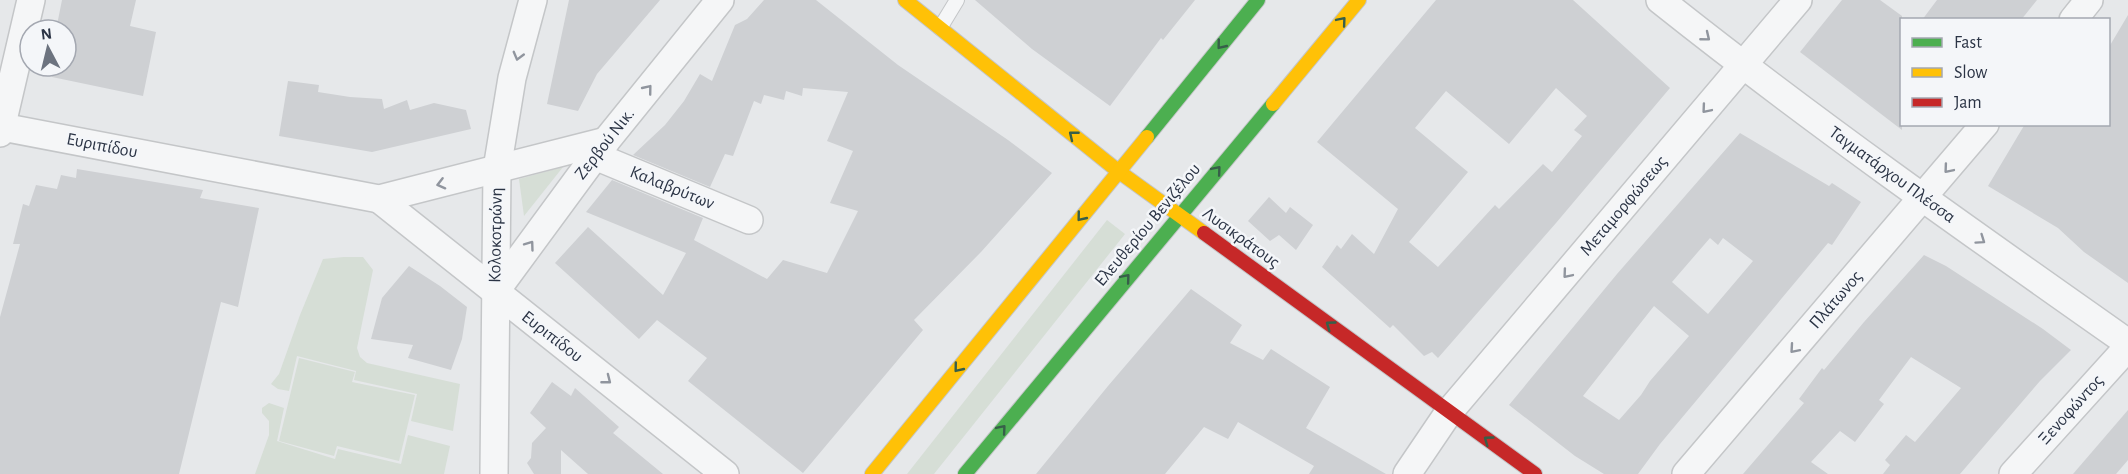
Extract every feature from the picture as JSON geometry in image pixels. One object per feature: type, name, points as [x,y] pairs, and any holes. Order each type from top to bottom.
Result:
[{"type":"main road","name":"Λυσικράτους","points":[[905,0],[1118,171],[1535,474]]},
{"type":"main road","points":[[872,474],[1258,0]]},
{"type":"main road","name":"Ελευθερίου Βενιζέλου","points":[[965,474],[1359,0]]},
{"type":"street","points":[[1,130],[31,0]]},
{"type":"street","name":"Κολοκοτρώνη","points":[[495,474],[498,169],[512,78],[533,0]]},
{"type":"street","name":"Ζερβού Νικ.","points":[[495,292],[601,149],[720,0]]},
{"type":"street","name":"Ταγματάρχου Πλέσσα","points":[[1660,0],[1743,66],[1923,199],[2128,345]]},
{"type":"street","name":"Μεταμορφώσεως","points":[[1407,474],[1449,412],[1798,0]]},
{"type":"street","points":[[2075,18],[2089,0]]},
{"type":"street","name":"Πλάτωνος","points":[[1686,474],[1983,126]]},
{"type":"street","name":"Ευριπίδου","points":[[1,130],[379,199],[498,169],[601,149]]},
{"type":"street","name":"Καλαβρύτων","points":[[601,149],[749,220]]},
{"type":"street","name":"Ευριπίδου","points":[[379,199],[725,474]]},
{"type":"street","name":"Ξενοφώντος","points":[[2013,474],[2128,345]]},
{"type":"lane","points":[[940,28],[957,0]]},
{"type":"shaded area","points":[[563,167],[524,216],[519,179]]},
{"type":"shaded area","points":[[1107,220],[1125,234],[934,474],[907,474]]},
{"type":"shaded area","points":[[363,257],[373,270],[357,348],[360,357],[367,363],[460,384],[453,431],[411,421],[417,394],[354,380],[356,371],[297,356],[289,391],[278,389],[271,384],[279,374],[323,259]]},
{"type":"shaded area","points":[[299,358],[355,372],[352,382],[415,395],[399,461],[337,446],[334,456],[279,441]]},
{"type":"shaded area","points":[[269,403],[284,408],[277,441],[335,459],[338,449],[401,464],[408,435],[450,446],[444,474],[255,474],[269,435],[269,421],[262,413],[262,408]]},
{"type":"building","points":[[62,0],[136,0],[130,26],[156,32],[143,96],[57,78],[78,78],[78,18],[58,18]]},
{"type":"building","points":[[569,0],[660,0],[597,74],[578,111],[547,104]]},
{"type":"building","points":[[764,0],[816,0],[898,65],[1052,173],[981,252],[914,320],[923,330],[803,473],[688,381],[707,358],[657,320],[639,339],[555,263],[588,227],[663,295],[686,253],[586,212],[612,180],[703,218],[694,240],[767,279],[783,260],[827,273],[858,211],[830,203],[853,151],[827,141],[848,92],[803,88],[802,96],[786,91],[784,100],[764,95],[761,104],[754,101],[733,156],[725,154],[710,187],[633,155],[665,125],[684,101],[700,74],[712,81],[735,25],[747,19]]},
{"type":"building","points":[[975,0],[1195,0],[1163,40],[1161,38],[1110,106],[1032,49]]},
{"type":"building","points":[[1436,0],[1573,0],[1670,88],[1438,358],[1432,352],[1424,356],[1393,325],[1390,328],[1322,267],[1337,245],[1341,249],[1352,234],[1374,254],[1398,209],[1317,142]],"holes":[[[1556,88],[1587,116],[1574,130],[1582,136],[1552,172],[1543,164],[1499,209],[1495,205],[1438,267],[1409,242],[1468,172],[1415,128],[1446,91],[1509,144]]]},
{"type":"building","points":[[1842,0],[1880,0],[1902,16],[1900,18],[1900,126],[1902,130],[1800,52]]},
{"type":"building","points":[[1937,0],[2037,0],[2023,18],[1924,18]]},
{"type":"building","points":[[2128,15],[2128,283],[2084,252],[2058,228],[1988,186],[2024,126],[2110,126],[2110,45]]},
{"type":"building","points":[[288,81],[319,85],[318,92],[382,99],[384,109],[407,100],[410,110],[434,103],[466,110],[471,129],[372,152],[279,136]]},
{"type":"building","points":[[1740,133],[1829,186],[1832,183],[1861,202],[1832,245],[1828,243],[1660,444],[1638,474],[1604,474],[1575,456],[1509,405],[1617,274]],"holes":[[[1710,238],[1718,245],[1723,238],[1753,261],[1708,314],[1672,282]],[[1654,306],[1689,336],[1619,420],[1583,396]]]},
{"type":"building","points":[[77,169],[203,190],[200,198],[259,208],[238,307],[221,302],[179,474],[0,474],[0,317],[20,244],[13,244],[23,204],[29,206],[36,185],[57,189],[61,175],[76,178]]},
{"type":"building","points":[[1269,197],[1286,213],[1290,207],[1313,225],[1296,250],[1279,235],[1270,241],[1248,221]]},
{"type":"building","points":[[1924,255],[1946,266],[2043,329],[2071,350],[2040,381],[1960,474],[1883,474],[1890,465],[1885,460],[1906,435],[1915,442],[1961,388],[1911,357],[1879,400],[1884,404],[1855,442],[1840,431],[1811,462],[1828,474],[1743,474],[1804,403],[1799,399],[1822,368],[1824,370]]},
{"type":"building","points":[[409,266],[467,307],[462,339],[451,370],[408,358],[413,345],[371,339],[382,298]]},
{"type":"building","points":[[1191,289],[1242,325],[1230,343],[1263,360],[1271,349],[1330,387],[1306,428],[1386,474],[1309,474],[1314,466],[1238,422],[1228,439],[1204,427],[1165,474],[1036,474]]},
{"type":"building","points":[[552,382],[571,396],[575,388],[619,427],[613,433],[663,474],[588,474],[561,450],[561,474],[534,474],[527,463],[531,458],[532,443],[546,428],[530,413]]},
{"type":"building","points":[[2128,410],[2128,460],[2116,474],[2073,474]]},
{"type":"traffic: fast","points":[[1147,137],[1258,0]]},
{"type":"traffic: fast","points":[[965,474],[1273,104]]},
{"type":"traffic: slow","points":[[905,0],[1118,171],[1204,233]]},
{"type":"traffic: slow","points":[[1273,104],[1359,0]]},
{"type":"traffic: slow","points":[[872,474],[1147,137]]},
{"type":"traffic: jam","points":[[1204,233],[1535,474]]}]
